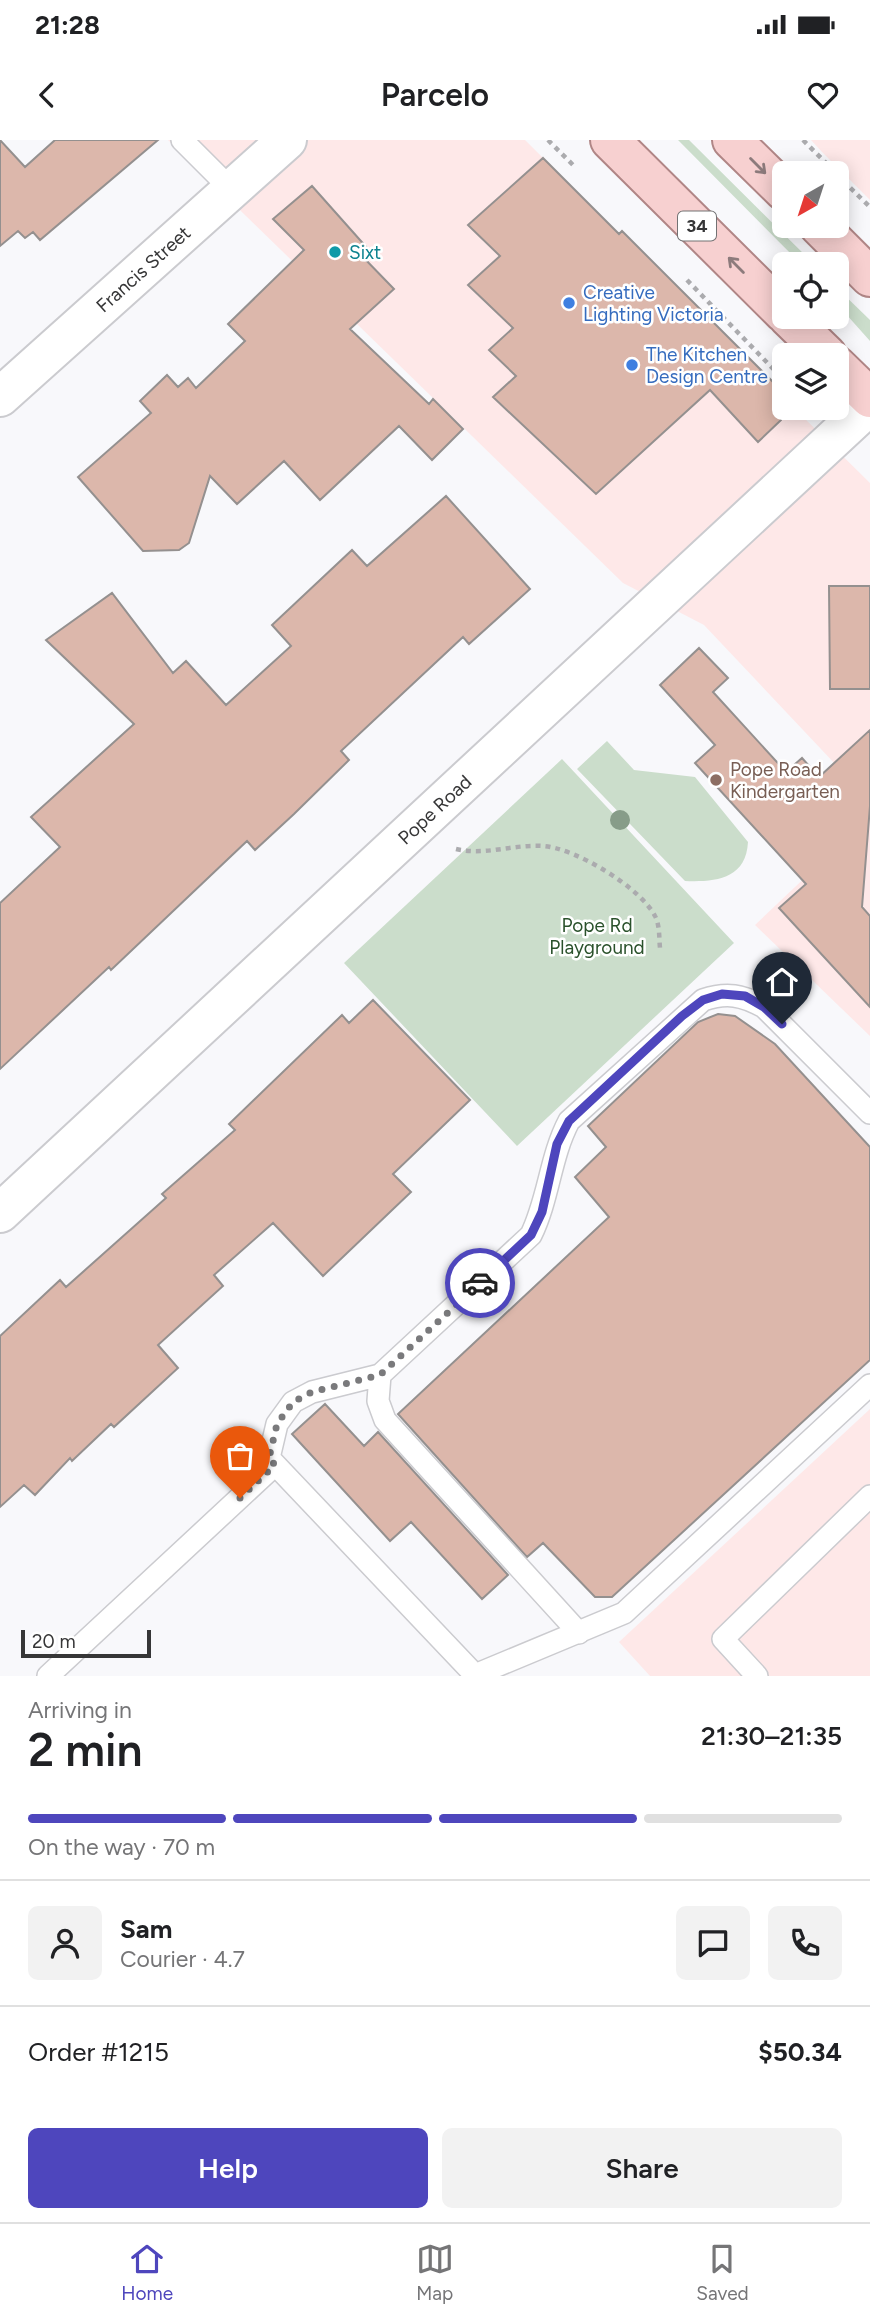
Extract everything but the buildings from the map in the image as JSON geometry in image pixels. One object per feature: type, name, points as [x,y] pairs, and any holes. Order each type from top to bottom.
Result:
[{"type":"main road","name":"34","points":[[610,140],[772,301]]},
{"type":"main road","points":[[732,140],[772,179]]},
{"type":"main road","points":[[831,238],[870,276]]},
{"type":"main road","points":[[800,329],[815,343]]},
{"type":"main road","points":[[849,378],[870,398]]},
{"type":"street","name":"Francis Street","points":[[0,397],[287,140]]},
{"type":"street","name":"Pope Road","points":[[0,1213],[870,405]]},
{"type":"lane","points":[[182,140],[232,190]]},
{"type":"lane","points":[[870,1114],[764,1007],[745,996],[722,994],[703,1000],[569,1121],[557,1144],[542,1212],[531,1235],[380,1375],[312,1392],[293,1402],[277,1424],[269,1458],[475,1676],[624,1613],[870,1385]]},
{"type":"lane","points":[[380,1375],[378,1401],[385,1420],[579,1633]]},
{"type":"lane","points":[[48,1676],[275,1465]]},
{"type":"lane","points":[[757,1676],[723,1639],[870,1496]]},
{"type":"path","points":[[803,140],[824,161]]},
{"type":"path","points":[[849,186],[870,207]]},
{"type":"path","points":[[456,849],[469,852],[543,846],[562,849],[608,872],[643,900],[656,918],[660,948]]},
{"type":"shaded area","points":[[168,140],[525,140],[772,386],[772,420],[806,420],[870,483],[870,801],[704,625],[623,583]]},
{"type":"shaded area","points":[[811,140],[870,140],[870,200],[849,179],[849,161],[831,161]]},
{"type":"shaded area","points":[[870,816],[870,1036],[755,925]]},
{"type":"shaded area","points":[[870,1409],[870,1676],[650,1676],[619,1642]]},
{"type":"green space","points":[[678,140],[689,140],[772,222],[772,235]]},
{"type":"green space","points":[[775,238],[788,238],[802,252],[789,252]]},
{"type":"green space","points":[[849,300],[870,320],[870,341],[849,317]]},
{"type":"green space","points":[[607,741],[634,770],[695,777],[748,842],[746,855],[735,871],[707,881],[685,881],[577,769]]},
{"type":"green space","name":"Pope Rd Playground","points":[[562,759],[734,943],[517,1146],[344,963]]},
{"type":"way so far","points":[[240,1498],[275,1465],[269,1458],[277,1424],[293,1402],[312,1392],[380,1375],[480,1283]]},
{"type":"place","name":"Sixt","points":[[335,252]]},
{"type":"place","name":"Creative Lighting Victoria","points":[[569,303]]},
{"type":"place","name":"The Kitchen Design Centre","points":[[632,365]]},
{"type":"place","name":"Pope Road Kindergarten","points":[[716,780]]},
{"type":"route","points":[[480,1283],[531,1235],[542,1212],[557,1144],[569,1121],[682,1016],[703,1000],[722,994],[745,996],[764,1007],[782,1024]]}]
